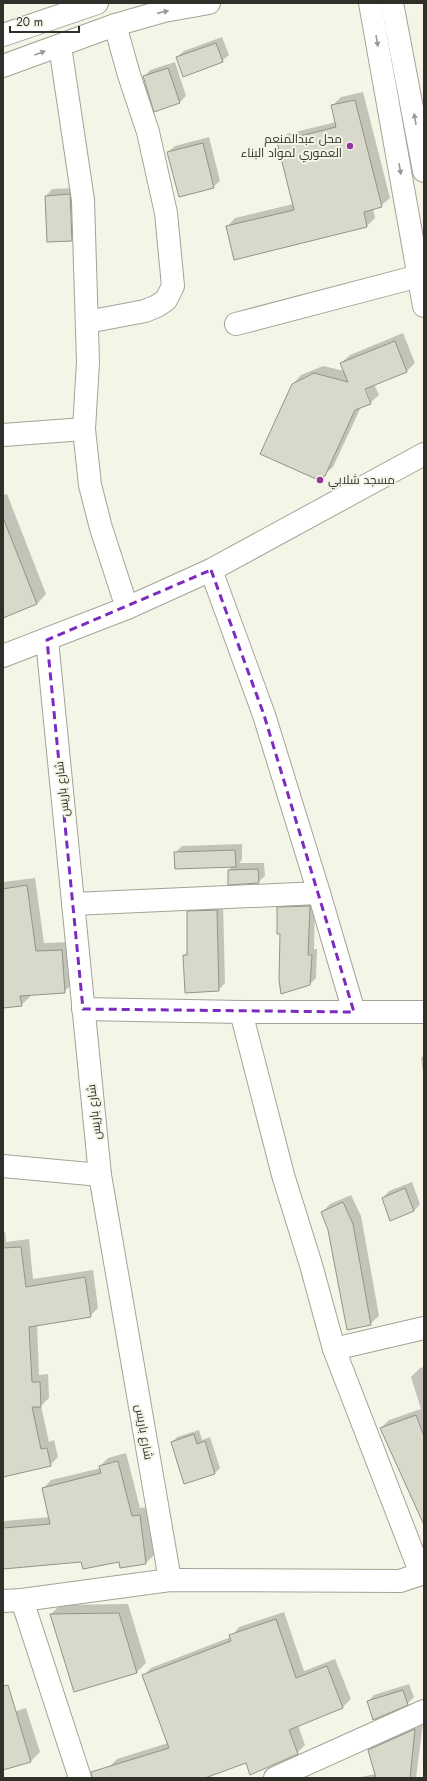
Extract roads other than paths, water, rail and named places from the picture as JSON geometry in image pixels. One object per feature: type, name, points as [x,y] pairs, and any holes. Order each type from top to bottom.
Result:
[{"type":"street","points":[[3,35],[73,6],[97,3]]},
{"type":"street","points":[[3,66],[115,25],[164,11],[209,3]]},
{"type":"street","points":[[370,3],[424,306]]},
{"type":"street","points":[[392,3],[424,171]]},
{"type":"street","points":[[87,322],[145,311],[157,306],[166,300],[173,286],[166,213],[148,132],[129,75],[115,25]]},
{"type":"street","points":[[60,46],[83,200],[88,362],[84,429],[90,485],[101,528],[127,608]]},
{"type":"street","points":[[236,324],[418,276]]},
{"type":"street","points":[[3,435],[84,429]]},
{"type":"street","points":[[3,656],[127,608],[211,570],[424,454]]},
{"type":"street","points":[[211,570],[264,715],[354,1012]]},
{"type":"street","name":"شارع باريس","points":[[47,640],[100,1175],[170,1580]]},
{"type":"street","points":[[73,904],[319,893]]},
{"type":"street","points":[[83,1009],[241,1012],[424,1012]]},
{"type":"street","points":[[80,1778],[12,1601],[170,1580],[400,1581],[422,1574],[334,1350],[311,1265],[283,1175],[241,1012]]},
{"type":"street","points":[[3,1166],[100,1175]]},
{"type":"street","points":[[334,1350],[424,1328]]},
{"type":"street","points":[[275,1778],[424,1711]]},
{"type":"place","name":"محل عبدالمنعم العموري لمواد البناء","points":[[350,146]]},
{"type":"place","name":"مسجد شلابي","points":[[320,480]]}]
